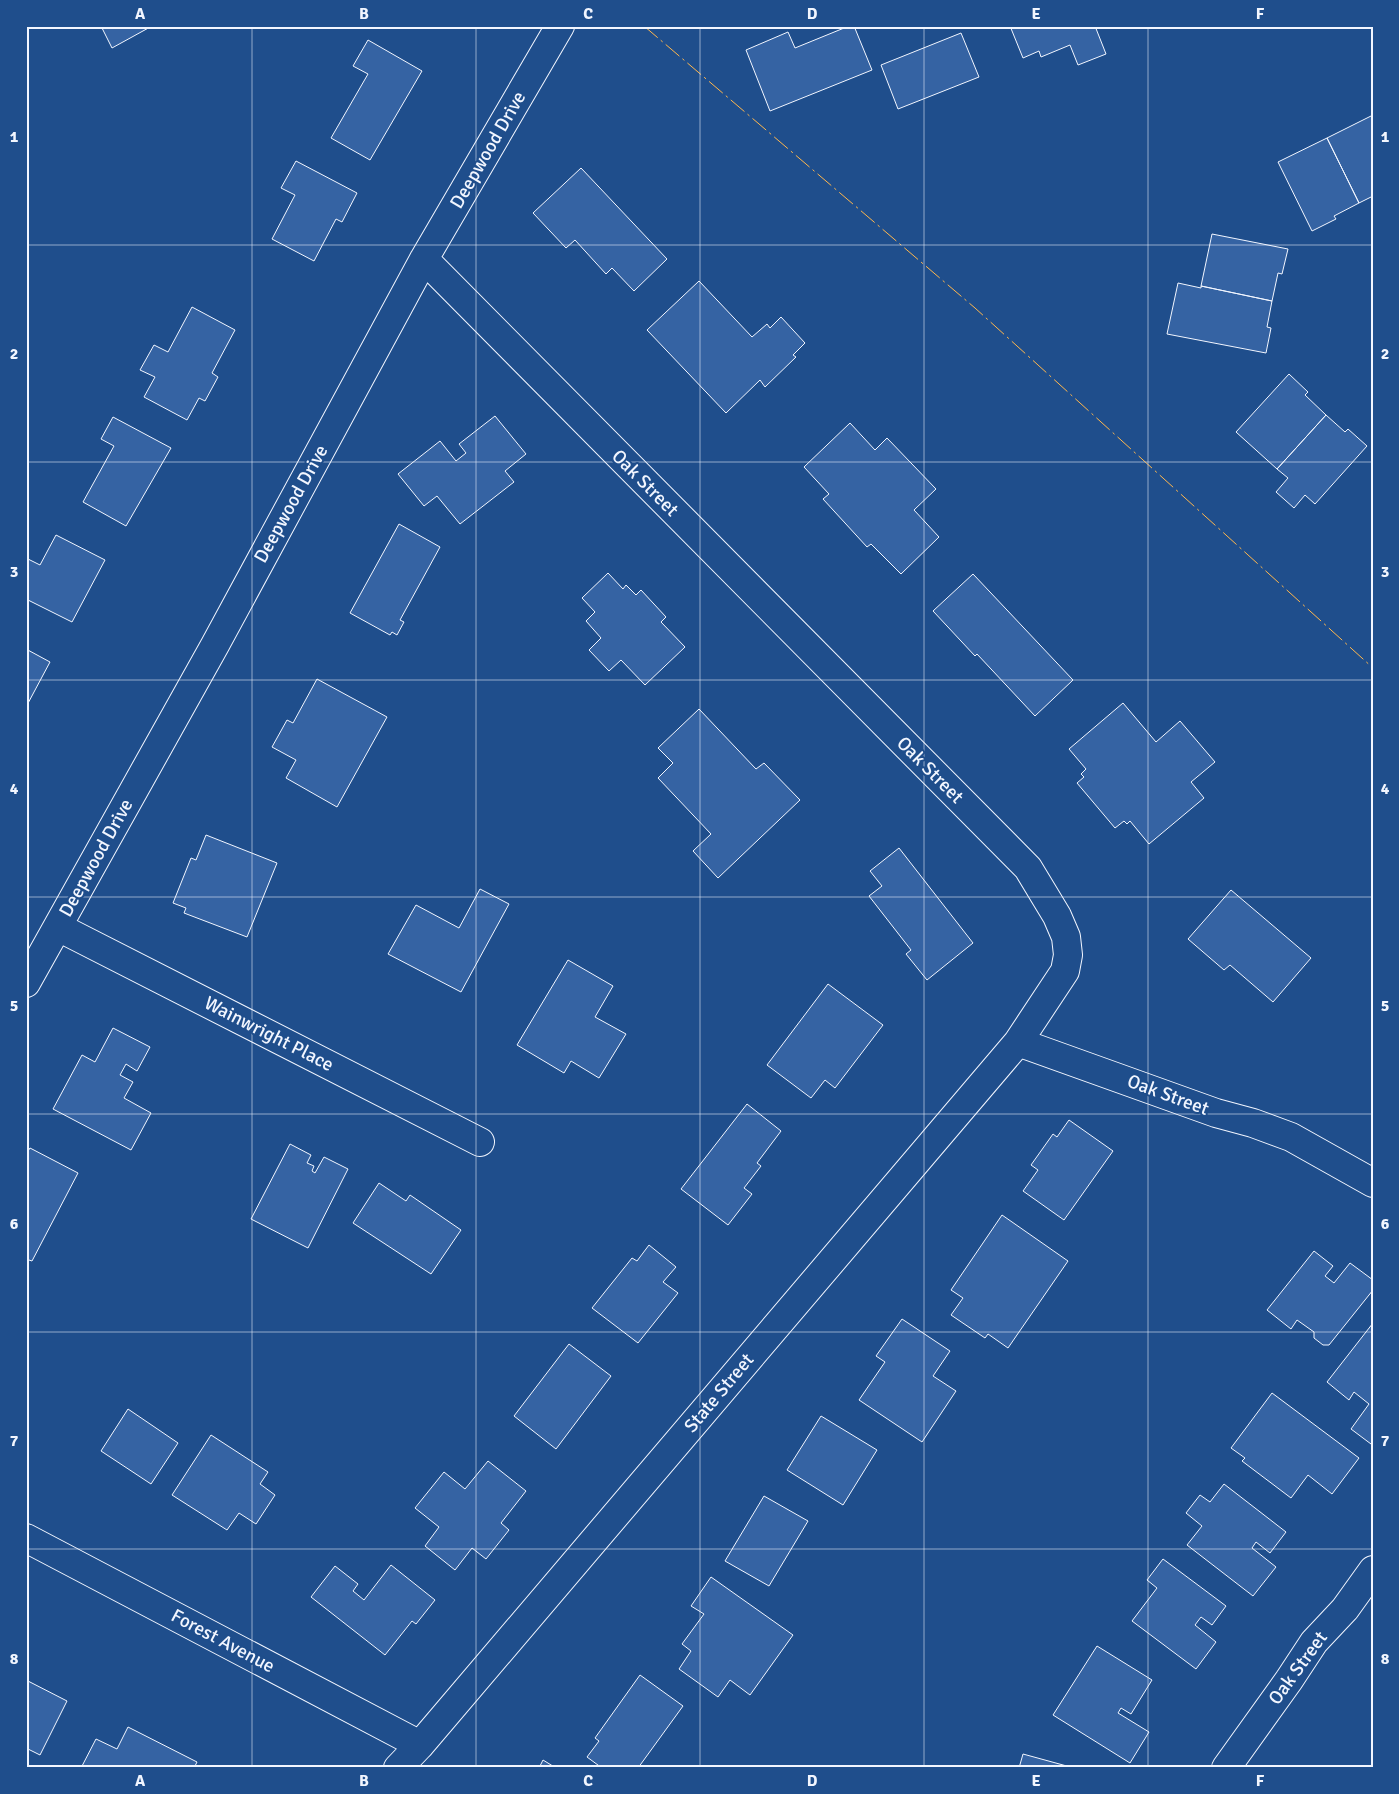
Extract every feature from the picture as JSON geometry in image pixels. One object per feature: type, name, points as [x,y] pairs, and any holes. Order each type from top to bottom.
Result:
[{"type":"street","name":"Deepwood Drive","points":[[26,984],[215,645],[424,259],[560,26]]},
{"type":"street","name":"Oak Street","points":[[424,259],[1028,868],[1057,916],[1066,936],[1068,955],[1065,971],[1018,1042],[1216,1113],[1291,1136],[1363,1176],[1373,1184]]},
{"type":"street","name":"Wainwright Place","points":[[58,927],[480,1142]]},
{"type":"street","name":"State Street","points":[[398,1768],[417,1756],[1018,1042]]},
{"type":"street","name":"Forest Avenue","points":[[26,1538],[417,1756]]},
{"type":"street","name":"Oak Street","points":[[1226,1768],[1314,1642],[1345,1609],[1373,1570]]},
{"type":"building","points":[[101,26],[152,26],[112,48]]},
{"type":"building","points":[[849,26],[854,26],[872,70],[770,111],[746,50],[788,32],[795,48]]},
{"type":"building","points":[[1010,26],[1095,26],[1106,54],[1078,65],[1070,45],[1041,57],[1039,51],[1023,58]]},
{"type":"building","points":[[961,33],[979,77],[898,109],[881,65]]},
{"type":"building","points":[[368,40],[422,71],[370,160],[331,138],[368,74],[353,66]]},
{"type":"building","points":[[1373,115],[1373,196],[1359,203],[1327,138]]},
{"type":"building","points":[[1327,138],[1359,203],[1334,216],[1336,219],[1312,231],[1278,162]]},
{"type":"building","points":[[296,161],[357,193],[342,222],[336,219],[314,261],[272,239],[295,195],[281,188]]},
{"type":"building","points":[[581,168],[667,259],[634,291],[612,268],[606,274],[575,240],[566,248],[533,213]]},
{"type":"building","points":[[1212,234],[1288,249],[1282,274],[1278,273],[1272,301],[1201,286]]},
{"type":"building","points":[[699,281],[752,337],[767,324],[770,328],[781,317],[805,343],[793,355],[796,357],[765,387],[760,380],[726,413],[647,330]]},
{"type":"building","points":[[1178,283],[1272,301],[1267,327],[1271,328],[1266,353],[1167,334]]},
{"type":"building","points":[[192,307],[235,330],[212,373],[218,377],[205,401],[199,398],[187,420],[144,397],[155,377],[140,370],[154,345],[168,352]]},
{"type":"building","points":[[1289,374],[1308,392],[1305,395],[1326,415],[1277,469],[1236,432]]},
{"type":"building","points":[[1326,415],[1345,432],[1348,429],[1367,446],[1315,504],[1305,495],[1294,508],[1276,492],[1288,478],[1277,469]]},
{"type":"building","points":[[495,416],[526,454],[505,471],[514,482],[460,524],[437,496],[424,506],[398,474],[440,441],[456,461],[466,453],[459,444]]},
{"type":"building","points":[[113,417],[171,448],[126,526],[83,502],[114,446],[101,439]]},
{"type":"building","points":[[850,423],[875,450],[887,438],[936,489],[914,510],[939,537],[901,574],[871,544],[867,547],[823,499],[829,494],[804,467]]},
{"type":"building","points":[[399,524],[440,547],[400,620],[404,622],[397,635],[392,632],[390,635],[350,613]]},
{"type":"building","points":[[56,535],[105,560],[72,622],[26,599],[26,558],[40,565]]},
{"type":"building","points":[[608,573],[623,589],[626,585],[636,595],[641,590],[666,617],[661,622],[685,647],[645,685],[621,660],[609,671],[589,650],[601,638],[586,621],[595,612],[582,598]]},
{"type":"building","points":[[973,574],[1073,680],[1035,716],[977,654],[975,656],[933,611]]},
{"type":"building","points":[[26,649],[50,662],[26,707]]},
{"type":"building","points":[[317,679],[387,717],[337,807],[286,778],[296,760],[272,747],[287,720],[293,723]]},
{"type":"building","points":[[1123,703],[1156,742],[1180,721],[1215,762],[1191,782],[1204,798],[1149,844],[1130,821],[1127,824],[1124,821],[1115,828],[1077,783],[1084,777],[1081,774],[1086,769],[1069,749]]},
{"type":"building","points":[[699,709],[756,769],[764,763],[800,800],[718,878],[693,851],[711,834],[658,778],[673,763],[658,748]]},
{"type":"building","points":[[206,835],[277,863],[247,937],[184,913],[186,908],[173,903],[191,858],[196,860]]},
{"type":"building","points":[[899,848],[973,943],[927,980],[906,954],[911,950],[869,896],[882,886],[870,871]]},
{"type":"building","points":[[480,889],[509,904],[461,992],[388,954],[416,905],[459,928]]},
{"type":"building","points":[[1231,890],[1311,958],[1273,1002],[1230,965],[1224,970],[1188,939]]},
{"type":"building","points":[[568,960],[613,986],[595,1017],[626,1034],[599,1078],[571,1061],[564,1073],[517,1045]]},
{"type":"building","points":[[828,984],[883,1025],[835,1088],[825,1080],[811,1098],[767,1065]]},
{"type":"building","points":[[113,1028],[150,1047],[137,1071],[126,1064],[120,1075],[133,1082],[124,1098],[151,1113],[131,1150],[53,1109],[82,1055],[95,1062]]},
{"type":"building","points":[[747,1104],[781,1131],[757,1163],[761,1166],[744,1188],[752,1194],[728,1225],[681,1189]]},
{"type":"building","points":[[1069,1120],[1113,1151],[1064,1220],[1023,1191],[1038,1170],[1031,1165],[1053,1134],[1057,1137]]},
{"type":"building","points":[[290,1144],[311,1155],[307,1163],[314,1166],[312,1171],[315,1173],[324,1157],[348,1169],[308,1248],[251,1219]]},
{"type":"building","points":[[30,1148],[78,1173],[32,1261],[26,1259],[26,1154]]},
{"type":"building","points":[[379,1183],[406,1201],[410,1195],[461,1230],[431,1274],[353,1223]]},
{"type":"building","points":[[1002,1215],[1068,1261],[1008,1348],[988,1334],[985,1338],[951,1315],[963,1298],[951,1290]]},
{"type":"building","points":[[649,1245],[676,1267],[663,1282],[678,1293],[638,1343],[592,1308],[632,1258],[637,1261]]},
{"type":"building","points":[[1314,1251],[1333,1266],[1325,1276],[1334,1283],[1350,1263],[1373,1280],[1373,1290],[1329,1345],[1323,1345],[1314,1338],[1314,1332],[1297,1320],[1291,1329],[1267,1310]]},
{"type":"building","points":[[902,1319],[950,1351],[933,1376],[956,1391],[922,1442],[859,1400],[885,1362],[876,1356]]},
{"type":"building","points":[[1373,1323],[1373,1443],[1371,1444],[1351,1429],[1369,1404],[1354,1392],[1349,1400],[1327,1382]]},
{"type":"building","points":[[569,1344],[611,1376],[556,1449],[514,1416]]},
{"type":"building","points":[[1272,1393],[1359,1458],[1332,1494],[1308,1475],[1291,1498],[1242,1461],[1245,1458],[1231,1448]]},
{"type":"building","points":[[128,1409],[178,1443],[151,1484],[101,1451]]},
{"type":"building","points":[[821,1416],[877,1450],[843,1505],[787,1470]]},
{"type":"building","points":[[211,1435],[268,1472],[260,1484],[275,1495],[256,1524],[239,1513],[227,1530],[172,1495]]},
{"type":"building","points":[[488,1461],[526,1491],[501,1523],[509,1530],[486,1559],[472,1548],[455,1570],[425,1546],[439,1527],[415,1508],[444,1472],[465,1489]]},
{"type":"building","points":[[1224,1484],[1286,1532],[1270,1553],[1256,1542],[1252,1548],[1276,1567],[1253,1596],[1187,1545],[1202,1526],[1186,1513],[1200,1495],[1210,1502]]},
{"type":"building","points":[[764,1496],[808,1521],[769,1586],[725,1561]]},
{"type":"building","points":[[1163,1559],[1226,1606],[1212,1625],[1201,1617],[1195,1625],[1216,1642],[1196,1669],[1132,1621],[1157,1588],[1147,1580]]},
{"type":"building","points":[[391,1565],[435,1600],[416,1624],[412,1621],[385,1655],[311,1597],[335,1566],[358,1584],[353,1591],[364,1600]]},
{"type":"building","points":[[711,1577],[793,1635],[750,1695],[730,1680],[718,1697],[679,1669],[691,1651],[682,1644],[704,1614],[691,1606]]},
{"type":"building","points":[[1097,1646],[1152,1680],[1131,1714],[1121,1708],[1118,1713],[1149,1732],[1130,1763],[1053,1715]]},
{"type":"building","points":[[640,1675],[683,1706],[638,1768],[633,1766],[631,1768],[602,1768],[587,1757],[599,1741],[595,1738]]},
{"type":"building","points":[[26,1680],[67,1701],[40,1755],[26,1748]]},
{"type":"building","points":[[128,1727],[197,1762],[194,1768],[81,1768],[96,1739],[117,1749]]},
{"type":"building","points":[[1023,1754],[1074,1768],[1019,1768]]},
{"type":"building","points":[[543,1760],[556,1768],[539,1768]]},
{"type":"power","points":[[644,26],[975,308],[1373,668]]}]
